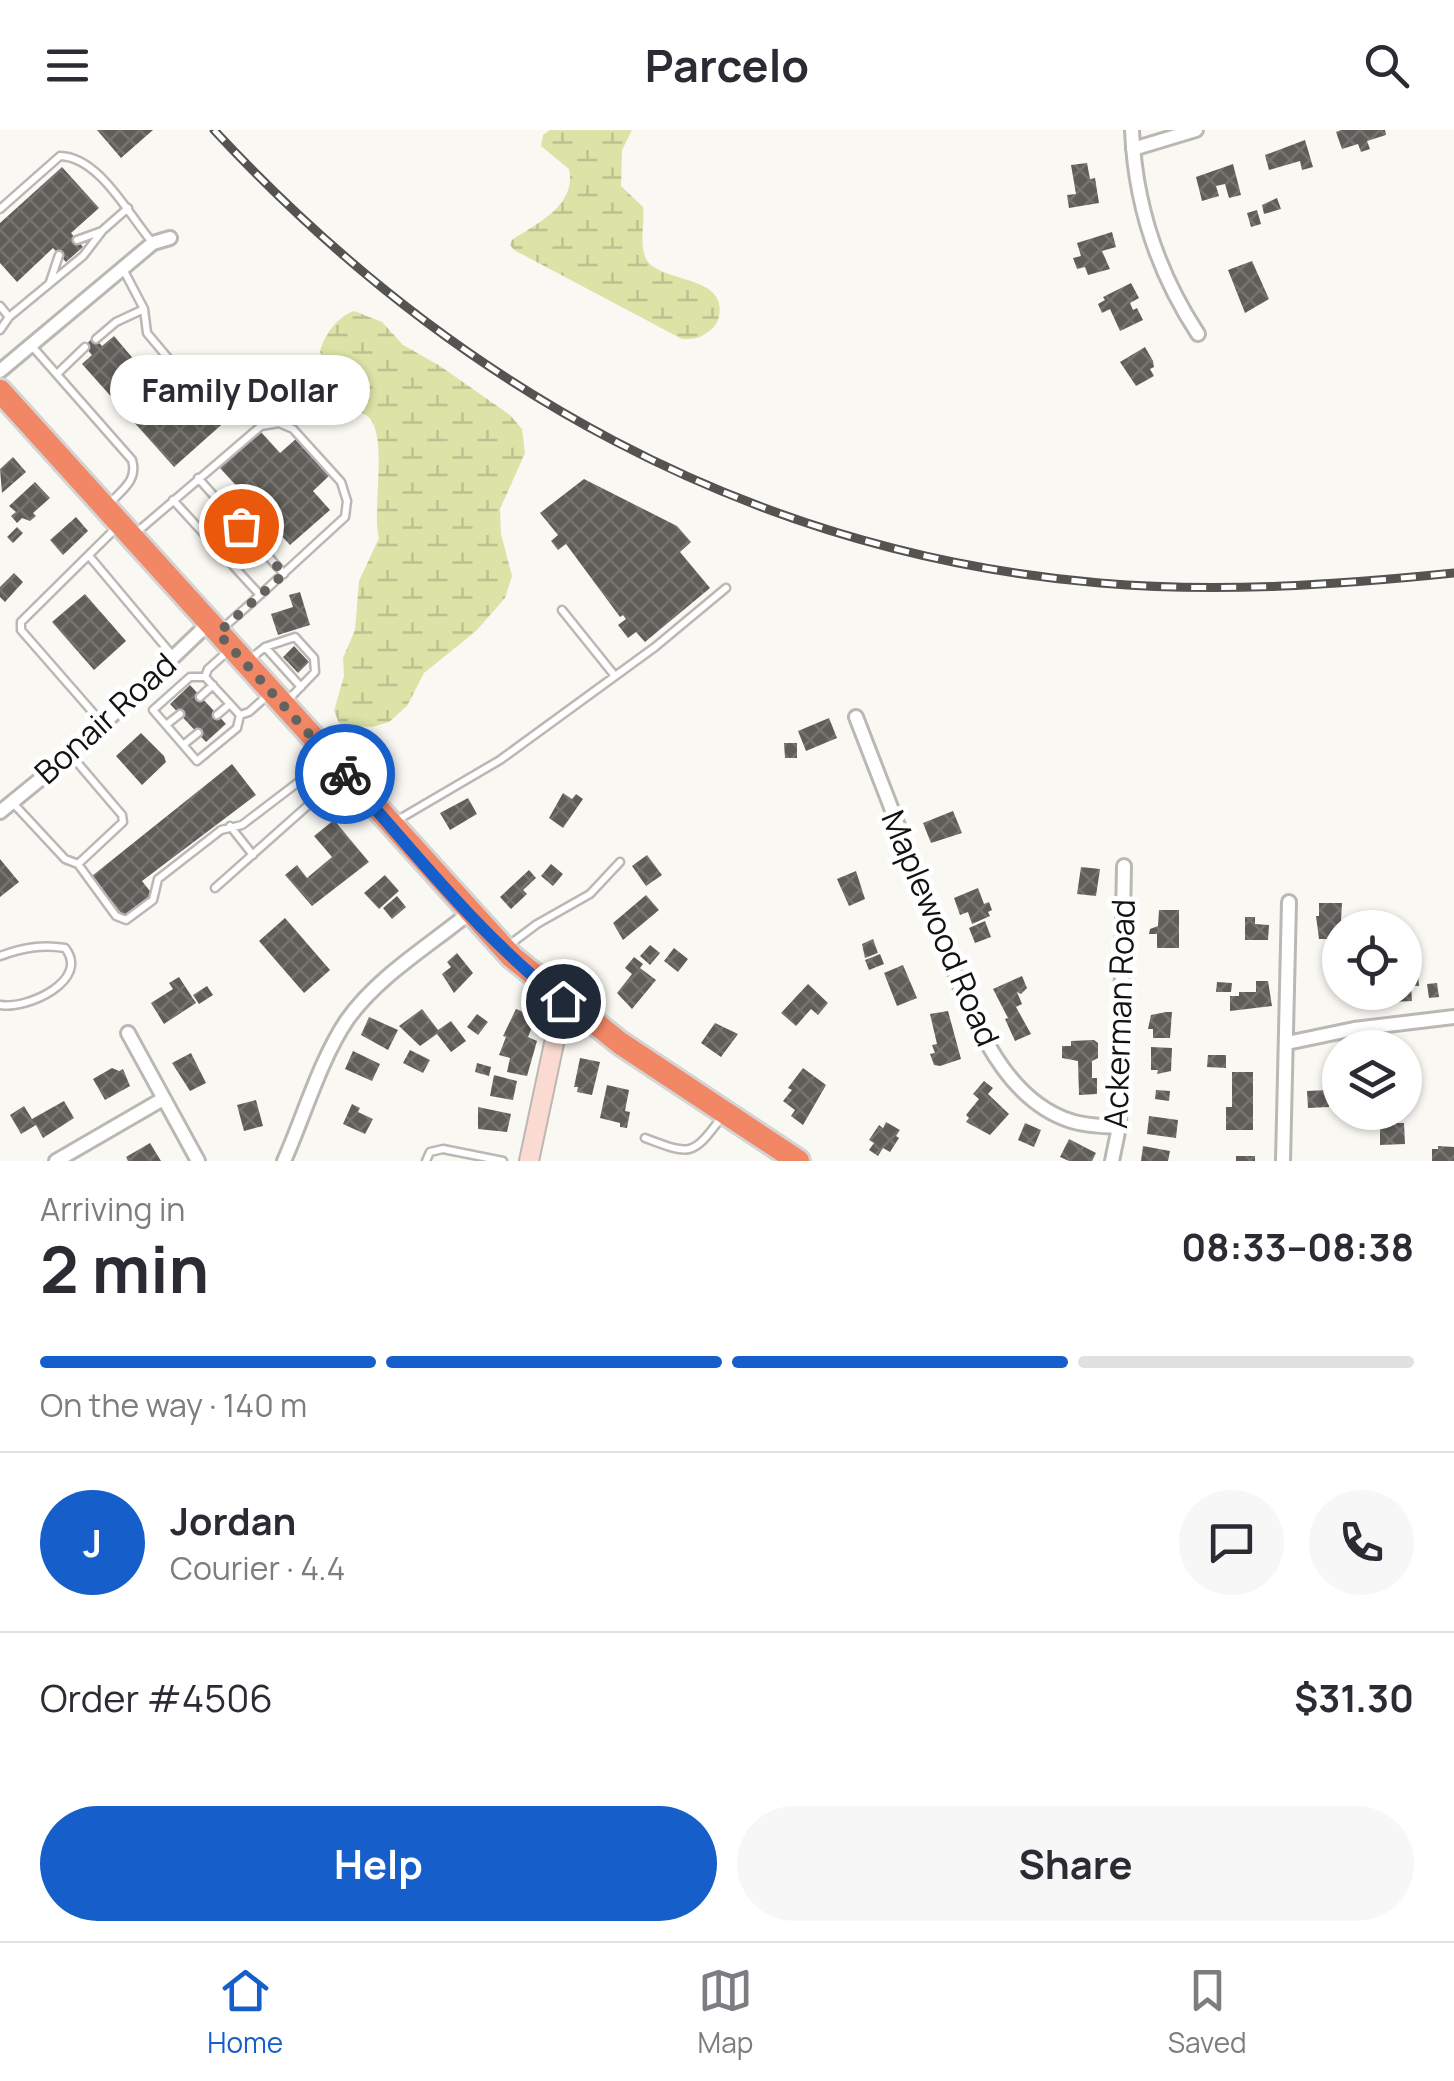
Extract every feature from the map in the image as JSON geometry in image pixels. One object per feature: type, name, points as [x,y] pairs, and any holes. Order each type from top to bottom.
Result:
[{"type":"highway","points":[[0,391],[504,949],[620,1044],[798,1161]]},
{"type":"street","points":[[1132,130],[1149,232],[1175,294],[1198,334]]},
{"type":"street","points":[[1133,149],[1196,130]]},
{"type":"street","points":[[0,371],[153,243],[170,238]]},
{"type":"street","name":"Bonair Road","points":[[0,812],[70,754],[174,656],[226,641]]},
{"type":"street","name":"Maplewood Road","points":[[856,716],[978,1031],[1035,1102],[1070,1121],[1118,1127]]},
{"type":"street","name":"Ackerman Road","points":[[1112,1161],[1118,1127],[1124,866]]},
{"type":"street","points":[[1284,1161],[1289,902]]},
{"type":"street","points":[[284,1161],[348,1019],[400,968],[469,913]]},
{"type":"street","points":[[529,1161],[563,1001]]},
{"type":"street","points":[[1287,1043],[1354,1029],[1454,1016]]},
{"type":"street","points":[[128,1033],[198,1161]]},
{"type":"street","points":[[56,1161],[163,1100]]},
{"type":"lane","points":[[0,209],[60,156],[77,158],[116,192],[153,243]]},
{"type":"lane","points":[[0,330],[10,317],[83,256],[103,230],[128,208]]},
{"type":"lane","points":[[77,240],[103,230]]},
{"type":"lane","points":[[50,282],[59,254]]},
{"type":"lane","points":[[123,268],[144,309],[147,333],[184,377]]},
{"type":"lane","points":[[0,306],[10,317]]},
{"type":"lane","points":[[96,339],[116,322],[144,309]]},
{"type":"lane","points":[[31,344],[132,460],[135,470],[119,522],[90,558],[21,622],[20,630],[103,724]]},
{"type":"lane","points":[[57,374],[85,347]]},
{"type":"lane","points":[[119,522],[173,500],[260,426],[279,424],[293,429],[342,482],[347,501],[345,518],[260,595],[226,641],[206,677]]},
{"type":"lane","points":[[198,478],[284,574]]},
{"type":"lane","points":[[173,500],[260,595]]},
{"type":"lane","points":[[90,558],[174,656]]},
{"type":"lane","points":[[396,831],[615,676],[726,588]]},
{"type":"lane","points":[[562,610],[615,676]]},
{"type":"lane","points":[[226,641],[264,648],[295,637],[314,658],[316,672],[301,688],[240,714]]},
{"type":"lane","points":[[264,648],[301,688]]},
{"type":"lane","points":[[206,677],[190,677],[153,710],[197,761],[236,728],[240,714]]},
{"type":"lane","points":[[206,677],[240,714]]},
{"type":"lane","points":[[200,697],[212,685]]},
{"type":"lane","points":[[217,715],[230,704]]},
{"type":"lane","points":[[166,726],[180,714]]},
{"type":"lane","points":[[184,745],[198,733]]},
{"type":"lane","points":[[70,754],[122,815],[123,822],[78,864]]},
{"type":"lane","points":[[12,802],[65,859],[78,864],[116,916],[126,920],[153,900],[158,879],[230,826],[242,825],[338,765]]},
{"type":"lane","points":[[215,888],[253,855],[338,765]]},
{"type":"lane","points":[[230,826],[253,855]]},
{"type":"lane","points":[[504,949],[537,924],[590,894],[620,862]]},
{"type":"lane","points":[[0,956],[20,949],[51,946],[65,948],[72,957],[72,967],[60,984],[44,995],[27,1003],[0,1005]]},
{"type":"lane","points":[[645,1138],[679,1150],[701,1145],[724,1113]]},
{"type":"lane","points":[[426,1161],[430,1152],[443,1149],[503,1161]]},
{"type":"green space","points":[[550,130],[632,130],[622,150],[621,186],[643,207],[645,257],[657,269],[714,294],[719,316],[710,330],[697,338],[682,339],[510,245],[553,212],[567,193],[569,169],[541,146],[543,135]]},
{"type":"green space","points":[[354,311],[382,322],[403,345],[510,415],[522,429],[525,453],[500,509],[501,534],[512,576],[505,598],[476,631],[424,673],[407,706],[389,722],[372,727],[339,723],[334,711],[344,676],[343,658],[355,630],[359,581],[379,538],[379,454],[373,424],[362,413],[328,404],[330,374],[320,352],[332,327]]},
{"type":"building","points":[[97,130],[153,130],[121,158]]},
{"type":"building","points":[[1385,130],[1386,135],[1367,141],[1370,149],[1361,152],[1358,144],[1342,149],[1336,132]]},
{"type":"building","points":[[1305,140],[1313,167],[1302,170],[1300,161],[1269,170],[1265,155]]},
{"type":"building","points":[[1087,163],[1090,179],[1095,178],[1099,203],[1069,208],[1067,195],[1076,194],[1071,165]]},
{"type":"building","points":[[1233,164],[1241,195],[1229,198],[1225,184],[1216,186],[1219,196],[1202,201],[1196,177]]},
{"type":"building","points":[[62,167],[99,208],[71,233],[83,247],[66,262],[53,248],[17,282],[0,263],[0,223]]},
{"type":"building","points":[[1277,198],[1281,209],[1264,214],[1262,205]]},
{"type":"building","points":[[1257,210],[1261,224],[1251,227],[1247,213]]},
{"type":"building","points":[[1112,232],[1116,247],[1102,251],[1110,269],[1088,275],[1085,267],[1077,269],[1073,258],[1081,256],[1077,243]]},
{"type":"building","points":[[1252,261],[1269,299],[1245,313],[1228,270]]},
{"type":"building","points":[[1131,283],[1139,298],[1130,303],[1143,320],[1120,331],[1110,309],[1102,313],[1098,304],[1105,300],[1103,297]]},
{"type":"building","points":[[114,336],[175,408],[200,386],[229,418],[174,467],[82,364],[92,355],[84,346],[94,337],[102,346]]},
{"type":"building","points":[[1145,347],[1153,361],[1154,367],[1150,369],[1154,376],[1136,386],[1120,362]]},
{"type":"building","points":[[261,432],[280,453],[297,438],[330,475],[313,491],[330,510],[290,545],[220,468]]},
{"type":"building","points":[[13,457],[26,472],[2,493],[0,469]]},
{"type":"building","points":[[584,479],[677,526],[691,542],[680,552],[710,588],[645,642],[636,632],[628,638],[618,625],[626,619],[620,617],[566,544],[558,550],[551,541],[558,535],[540,513]]},
{"type":"building","points":[[35,482],[50,498],[30,521],[22,518],[17,523],[11,516],[16,512],[9,506]]},
{"type":"building","points":[[76,517],[88,531],[63,555],[50,540]]},
{"type":"building","points":[[17,527],[23,533],[13,543],[7,537]]},
{"type":"building","points":[[14,573],[23,582],[5,602],[0,597],[0,587]]},
{"type":"building","points":[[300,592],[310,625],[278,635],[271,614],[293,607],[289,595]]},
{"type":"building","points":[[85,594],[126,641],[94,670],[52,622]]},
{"type":"building","points":[[294,646],[309,662],[298,673],[283,657]]},
{"type":"building","points":[[190,685],[226,724],[206,742],[170,704]]},
{"type":"building","points":[[829,718],[837,738],[806,751],[798,731]]},
{"type":"building","points":[[141,733],[166,762],[142,785],[116,756]]},
{"type":"building","points":[[784,743],[797,743],[797,758],[785,758]]},
{"type":"building","points":[[232,764],[256,795],[142,881],[153,895],[124,917],[92,876]]},
{"type":"building","points":[[563,793],[572,799],[576,794],[583,799],[563,828],[549,818]]},
{"type":"building","points":[[468,798],[477,814],[450,830],[440,813]]},
{"type":"building","points":[[953,811],[962,833],[931,843],[923,823]]},
{"type":"building","points":[[334,820],[369,862],[312,906],[285,875],[297,865],[307,878],[332,857],[314,836]]},
{"type":"building","points":[[647,855],[662,875],[646,886],[632,866]]},
{"type":"building","points":[[0,859],[19,882],[0,897]]},
{"type":"building","points":[[551,864],[563,874],[553,886],[541,876]]},
{"type":"building","points":[[1081,867],[1100,869],[1096,896],[1077,894]]},
{"type":"building","points":[[529,870],[536,878],[523,890],[527,894],[511,909],[500,897]]},
{"type":"building","points":[[856,871],[865,899],[849,906],[837,879]]},
{"type":"building","points":[[385,875],[399,891],[379,909],[364,893]]},
{"type":"building","points":[[978,888],[984,904],[989,902],[992,910],[988,912],[990,916],[972,924],[968,912],[960,915],[954,898]]},
{"type":"building","points":[[646,895],[659,910],[623,940],[613,923]]},
{"type":"building","points":[[397,896],[406,907],[392,919],[383,908]]},
{"type":"building","points":[[1319,903],[1342,903],[1342,910],[1322,910],[1322,939]]},
{"type":"building","points":[[1159,910],[1179,910],[1179,948],[1157,948],[1157,934],[1149,934],[1150,929],[1158,926]]},
{"type":"building","points":[[1245,917],[1255,917],[1255,924],[1269,925],[1268,940],[1245,940]]},
{"type":"building","points":[[285,918],[330,970],[304,993],[259,941]]},
{"type":"building","points":[[985,921],[991,937],[975,943],[969,928]]},
{"type":"building","points":[[873,939],[878,953],[865,958],[862,944]]},
{"type":"building","points":[[650,945],[660,953],[650,965],[640,956]]},
{"type":"building","points":[[674,948],[688,959],[678,972],[664,961]]},
{"type":"building","points":[[457,953],[473,973],[454,993],[442,974],[451,967],[447,962]]},
{"type":"building","points":[[880,954],[884,964],[869,970],[865,960]]},
{"type":"building","points":[[634,957],[643,964],[640,968],[656,980],[632,1009],[617,993],[632,974],[625,968]]},
{"type":"building","points":[[903,965],[917,998],[897,1006],[884,973]]},
{"type":"building","points":[[1022,976],[1027,988],[1021,994],[1017,992],[1022,1004],[1016,1007],[1031,1034],[1015,1041],[993,989]]},
{"type":"building","points":[[179,977],[196,1003],[164,1024],[151,1003],[173,989],[169,983]]},
{"type":"building","points":[[1256,981],[1268,981],[1272,1006],[1230,1011],[1230,996],[1256,992]]},
{"type":"building","points":[[1217,982],[1232,983],[1231,992],[1216,992]]},
{"type":"building","points":[[1437,983],[1439,997],[1429,998],[1427,984]]},
{"type":"building","points":[[808,984],[828,1003],[818,1015],[811,1009],[796,1026],[781,1013]]},
{"type":"building","points":[[207,986],[213,995],[199,1004],[193,995]]},
{"type":"building","points":[[422,1009],[438,1030],[451,1021],[466,1041],[451,1052],[437,1034],[420,1046],[399,1026]]},
{"type":"building","points":[[516,1009],[536,1017],[528,1037],[537,1041],[527,1076],[507,1072],[510,1058],[499,1055]]},
{"type":"building","points":[[948,1011],[961,1059],[934,1065],[930,1054],[935,1053],[932,1045],[937,1044],[930,1014]]},
{"type":"building","points":[[1172,1012],[1170,1038],[1153,1038],[1153,1029],[1148,1029],[1151,1015]]},
{"type":"building","points":[[477,1014],[488,1022],[478,1035],[467,1027]]},
{"type":"building","points":[[369,1017],[398,1030],[388,1050],[361,1035]]},
{"type":"building","points":[[715,1023],[738,1034],[721,1057],[701,1043]]},
{"type":"building","points":[[1071,1041],[1098,1043],[1098,1058],[1092,1061],[1092,1078],[1097,1078],[1097,1094],[1079,1095],[1078,1061],[1062,1058],[1062,1046],[1071,1046]]},
{"type":"building","points":[[1151,1047],[1172,1048],[1171,1071],[1157,1074],[1158,1070],[1151,1070]]},
{"type":"building","points":[[410,1050],[430,1060],[423,1073],[403,1063]]},
{"type":"building","points":[[353,1051],[380,1064],[372,1081],[345,1069]]},
{"type":"building","points":[[191,1053],[206,1083],[190,1091],[172,1063]]},
{"type":"building","points":[[1208,1055],[1226,1055],[1226,1068],[1207,1067]]},
{"type":"building","points":[[580,1058],[600,1062],[592,1095],[577,1092],[578,1087],[574,1087]]},
{"type":"building","points":[[477,1063],[491,1067],[489,1076],[475,1072]]},
{"type":"building","points":[[112,1068],[123,1069],[130,1086],[105,1100],[93,1079]]},
{"type":"building","points":[[803,1068],[826,1085],[803,1125],[791,1116],[795,1110],[783,1101]]},
{"type":"building","points":[[1232,1072],[1253,1072],[1253,1130],[1226,1130],[1226,1107],[1232,1107]]},
{"type":"building","points":[[494,1075],[517,1081],[513,1100],[490,1096]]},
{"type":"building","points":[[984,1081],[993,1088],[988,1094],[1009,1114],[990,1135],[966,1122],[966,1115],[979,1099],[973,1094]]},
{"type":"building","points":[[607,1085],[629,1090],[627,1128],[600,1118]]},
{"type":"building","points":[[1156,1090],[1170,1091],[1169,1101],[1155,1099]]},
{"type":"building","points":[[1322,1090],[1322,1107],[1308,1108],[1307,1091]]},
{"type":"building","points":[[256,1100],[263,1126],[244,1131],[237,1105]]},
{"type":"building","points":[[64,1101],[74,1118],[43,1138],[36,1125],[21,1134],[10,1115],[24,1106],[32,1119]]},
{"type":"building","points":[[352,1104],[360,1108],[358,1112],[373,1119],[365,1134],[343,1124]]},
{"type":"building","points":[[478,1107],[511,1114],[507,1132],[478,1129]]},
{"type":"building","points":[[1149,1116],[1178,1120],[1176,1138],[1147,1134]]},
{"type":"building","points":[[886,1122],[900,1130],[896,1136],[899,1138],[890,1152],[883,1148],[878,1156],[869,1150],[874,1143],[869,1140],[879,1125],[883,1128]]},
{"type":"building","points":[[1025,1123],[1041,1130],[1034,1147],[1018,1140]]},
{"type":"building","points":[[1380,1130],[1404,1130],[1405,1144],[1380,1145]]},
{"type":"building","points":[[1069,1139],[1096,1153],[1092,1161],[1060,1157]]},
{"type":"building","points":[[150,1143],[161,1161],[128,1161],[126,1157]]},
{"type":"building","points":[[1143,1146],[1170,1151],[1168,1161],[1141,1161]]},
{"type":"building","points":[[1454,1147],[1454,1161],[1432,1161],[1432,1149]]},
{"type":"building","points":[[1236,1156],[1255,1156],[1255,1161],[1236,1161]]},
{"type":"railway","points":[[214,130],[306,221],[403,304],[506,377],[614,441],[728,494],[847,535],[971,565],[1100,583],[1277,586],[1454,573]]},
{"type":"way so far","points":[[241,526],[284,574],[218,633],[345,774]]},
{"type":"place","name":"Family Dollar","points":[[241,526]]},
{"type":"route","points":[[345,774],[480,925],[563,1001]]}]
